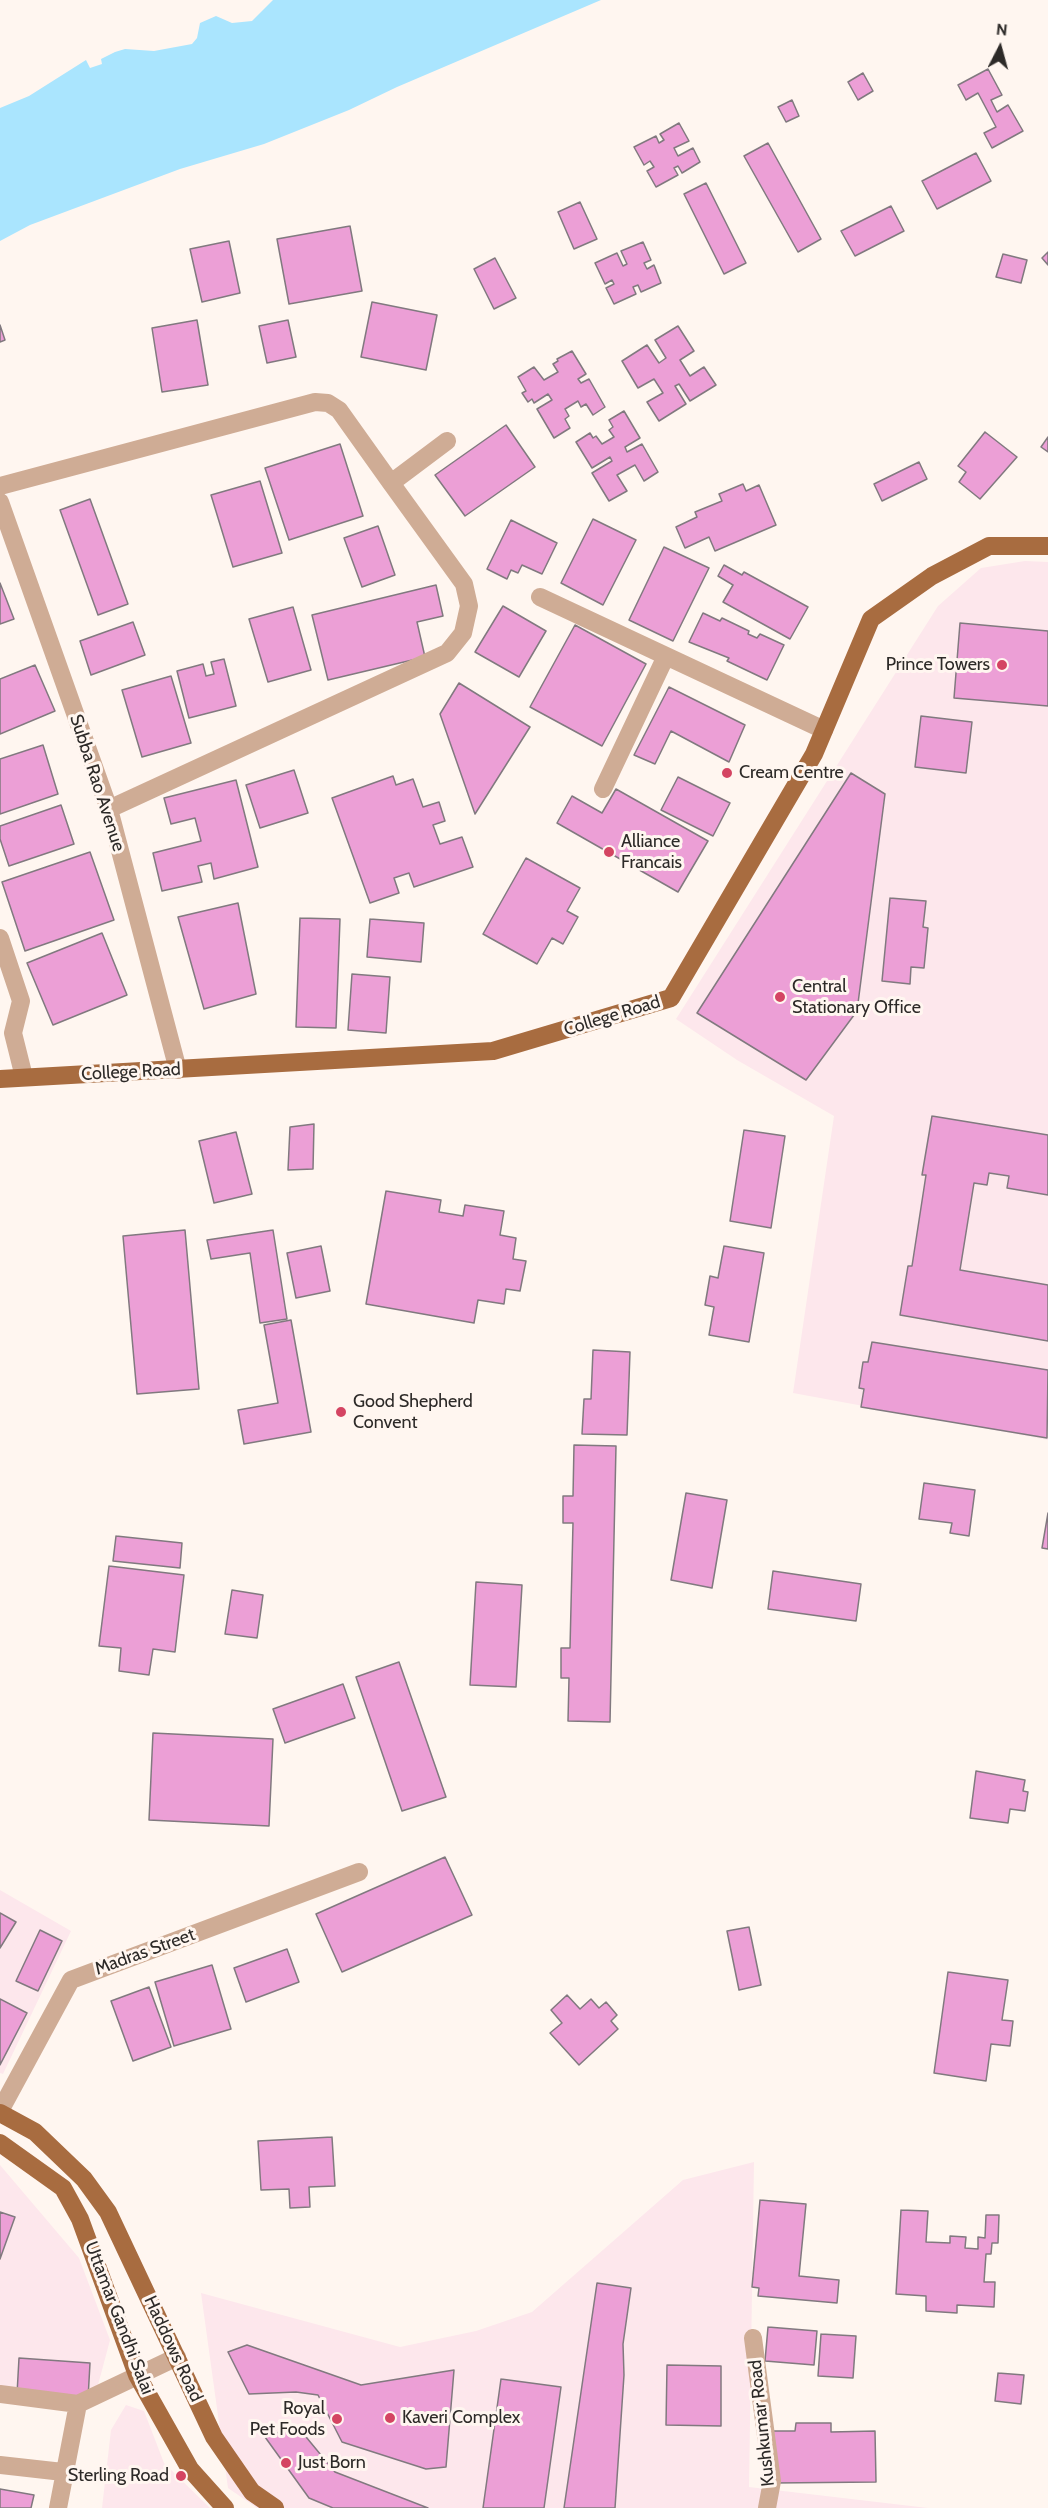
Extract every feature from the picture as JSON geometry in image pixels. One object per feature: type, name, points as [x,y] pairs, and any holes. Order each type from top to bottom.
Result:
[{"type":"main road","name":"College Road","points":[[0,1078],[493,1051],[671,998],[814,754],[872,619],[932,576],[989,546],[1048,546]]},
{"type":"main road","name":"Haddows Road","points":[[0,2112],[35,2132],[84,2179],[113,2222],[214,2437],[252,2492],[276,2508]]},
{"type":"main road","name":"Uttamar Gandhi Salai","points":[[0,2143],[63,2188],[80,2218],[137,2375],[190,2469],[225,2508]]},
{"type":"street","points":[[0,486],[315,402],[328,403],[339,410],[464,584],[469,606],[463,633],[447,654],[109,809]]},
{"type":"street","points":[[391,483],[447,441]]},
{"type":"street","name":"Subba Rao Avenue","points":[[0,502],[109,809],[178,1070]]},
{"type":"street","points":[[540,597],[824,730]]},
{"type":"street","points":[[603,789],[666,656]]},
{"type":"street","points":[[0,938],[21,1001],[7,1024],[13,1033],[24,1077]]},
{"type":"street","name":"Madras Street","points":[[0,2112],[71,1980],[359,1872]]},
{"type":"street","name":"Kushkumar Road","points":[[753,2338],[772,2481],[767,2508]]},
{"type":"street","points":[[0,2394],[78,2404],[177,2357]]},
{"type":"street","points":[[58,2508],[63,2472],[78,2404]]},
{"type":"street","points":[[0,2465],[63,2472]]},
{"type":"shaded area","points":[[1025,561],[1048,562],[1048,1440],[793,1393],[834,1116],[737,1060],[676,1019],[938,606],[981,568]]},
{"type":"shaded area","points":[[0,1890],[71,1931],[3,2074],[0,2073]]},
{"type":"shaded area","points":[[754,2162],[749,2487],[928,2508],[257,2508],[228,2488],[201,2293],[400,2347],[476,2331],[532,2312],[683,2180]]},
{"type":"shaded area","points":[[0,2165],[79,2258],[110,2340],[94,2400],[0,2394]]},
{"type":"shaded area","points":[[126,2405],[144,2411],[164,2463],[210,2508],[102,2508],[111,2430]]},
{"type":"water","points":[[273,0],[601,0],[397,87],[349,110],[264,144],[180,169],[30,225],[0,241],[0,108],[29,96],[86,60],[90,68],[102,64],[101,59],[125,49],[154,51],[192,44],[197,38],[200,23],[216,16],[232,23],[252,21]]},
{"type":"building","points":[[988,69],[1002,95],[991,100],[997,112],[1008,105],[1023,131],[992,148],[984,133],[996,127],[978,93],[966,100],[958,85]]},
{"type":"building","points":[[863,73],[873,91],[858,100],[848,82]]},
{"type":"building","points":[[792,100],[799,116],[786,122],[778,107]]},
{"type":"building","points":[[679,123],[689,141],[674,148],[678,156],[693,148],[700,162],[682,173],[678,166],[674,168],[678,175],[656,187],[647,171],[654,167],[650,161],[644,165],[634,147],[656,136],[659,143],[664,140],[660,134]]},
{"type":"building","points":[[768,143],[821,239],[798,252],[744,156]]},
{"type":"building","points":[[976,153],[991,181],[937,209],[922,181]]},
{"type":"building","points":[[706,183],[746,263],[724,274],[684,194]]},
{"type":"building","points":[[580,202],[597,239],[574,249],[558,212]]},
{"type":"building","points":[[891,206],[904,231],[855,256],[841,231]]},
{"type":"building","points":[[350,226],[362,291],[289,304],[277,239]]},
{"type":"building","points":[[229,241],[240,293],[202,302],[190,249]]},
{"type":"building","points":[[643,242],[651,260],[644,263],[647,269],[654,265],[661,283],[641,292],[638,285],[633,287],[636,294],[614,304],[606,288],[614,284],[612,280],[605,284],[595,263],[617,253],[623,266],[627,264],[621,251]]},
{"type":"building","points":[[1048,252],[1048,265],[1042,258]]},
{"type":"building","points":[[1003,254],[1027,260],[1021,283],[996,277]]},
{"type":"building","points":[[495,258],[516,298],[494,309],[474,269]]},
{"type":"building","points":[[372,302],[437,315],[426,370],[361,357]]},
{"type":"building","points":[[197,320],[208,385],[162,392],[152,328]]},
{"type":"building","points":[[288,320],[296,357],[267,363],[259,326]]},
{"type":"building","points":[[0,325],[5,340],[0,342]]},
{"type":"building","points":[[678,326],[694,351],[680,360],[690,376],[704,367],[716,385],[690,401],[679,384],[675,386],[686,404],[659,421],[647,402],[663,393],[654,379],[638,388],[622,361],[647,345],[659,363],[666,358],[655,340]]},
{"type":"building","points":[[572,351],[586,374],[578,379],[581,383],[589,379],[605,407],[593,415],[586,404],[581,407],[578,401],[565,409],[569,416],[565,419],[570,428],[554,438],[537,409],[552,400],[548,394],[534,403],[532,399],[528,402],[522,393],[526,391],[518,377],[534,367],[544,380],[558,372],[553,364],[558,361],[557,359]]},
{"type":"building","points":[[624,411],[640,438],[625,447],[627,452],[642,444],[658,472],[644,481],[635,465],[617,475],[627,491],[609,501],[592,473],[612,461],[610,457],[592,468],[576,442],[590,433],[593,438],[596,436],[602,444],[614,437],[609,430],[613,427],[609,420]]},
{"type":"building","points":[[506,425],[535,467],[465,516],[435,475]]},
{"type":"building","points":[[985,432],[1017,457],[980,499],[959,482],[966,472],[958,466]]},
{"type":"building","points":[[1048,437],[1048,452],[1041,447]]},
{"type":"building","points":[[340,444],[363,516],[289,540],[265,468]]},
{"type":"building","points":[[919,462],[927,479],[882,501],[874,484]]},
{"type":"building","points":[[260,481],[282,553],[233,567],[211,495]]},
{"type":"building","points":[[743,484],[746,491],[759,485],[776,525],[715,551],[709,537],[685,548],[676,527],[697,517],[695,512],[722,501],[719,494]]},
{"type":"building","points":[[90,499],[128,604],[98,615],[60,510]]},
{"type":"building","points":[[593,519],[636,540],[603,605],[561,583]]},
{"type":"building","points":[[511,520],[557,543],[542,574],[522,565],[518,573],[511,570],[507,579],[487,569]]},
{"type":"building","points":[[378,526],[395,575],[362,587],[344,538]]},
{"type":"building","points":[[664,547],[709,568],[673,641],[629,620]]},
{"type":"building","points":[[724,565],[742,575],[744,572],[808,607],[790,639],[723,602],[733,585],[718,576]]},
{"type":"building","points":[[0,583],[14,619],[0,624]]},
{"type":"building","points":[[436,585],[443,616],[417,622],[425,657],[328,680],[312,615]]},
{"type":"building","points":[[503,606],[546,631],[519,677],[475,652]]},
{"type":"building","points":[[293,607],[311,670],[268,682],[249,619]]},
{"type":"building","points":[[703,613],[720,621],[722,618],[749,631],[748,634],[757,638],[760,634],[784,645],[767,680],[727,661],[729,658],[689,642]]},
{"type":"building","points":[[133,622],[145,655],[91,675],[80,641]]},
{"type":"building","name":"Prince Towers","points":[[960,623],[1048,631],[1048,706],[954,698]]},
{"type":"building","points":[[575,625],[646,664],[602,746],[530,707]]},
{"type":"building","points":[[224,659],[236,706],[189,718],[177,671],[203,664],[206,676],[214,674],[211,662]]},
{"type":"building","points":[[35,665],[55,711],[0,734],[0,679]]},
{"type":"building","points":[[171,676],[191,743],[142,757],[122,690]]},
{"type":"building","points":[[459,683],[530,727],[475,814],[440,714]]},
{"type":"building","points":[[669,687],[745,725],[729,762],[671,731],[655,764],[634,755]]},
{"type":"building","points":[[921,716],[972,722],[966,773],[915,767]]},
{"type":"building","points":[[43,745],[58,794],[0,814],[0,759]]},
{"type":"building","points":[[294,770],[308,813],[260,828],[246,785]]},
{"type":"building","points":[[851,773],[885,794],[857,1011],[806,1080],[697,1013]]},
{"type":"building","points":[[393,776],[396,785],[413,779],[423,807],[439,802],[445,821],[433,825],[440,844],[462,837],[473,867],[414,887],[409,873],[394,878],[399,893],[370,903],[332,798]]},
{"type":"building","points":[[678,777],[730,803],[713,836],[661,810]]},
{"type":"building","points":[[236,780],[258,867],[214,879],[211,863],[198,866],[202,882],[162,891],[153,853],[201,841],[195,818],[171,824],[164,798]]},
{"type":"building","points":[[616,789],[708,841],[678,892],[557,823],[572,796],[602,813]]},
{"type":"building","points":[[61,805],[74,844],[9,866],[0,839],[0,826]]},
{"type":"building","points":[[90,852],[114,920],[25,951],[2,882]]},
{"type":"building","points":[[526,858],[580,888],[567,911],[578,917],[563,944],[552,938],[537,964],[483,934]]},
{"type":"building","points":[[890,898],[926,901],[923,927],[928,928],[924,968],[911,967],[910,984],[882,981]]},
{"type":"building","points":[[238,903],[256,994],[204,1009],[178,917]]},
{"type":"building","points":[[300,918],[340,919],[336,1028],[296,1027]]},
{"type":"building","points":[[370,919],[424,923],[421,962],[367,957]]},
{"type":"building","points":[[102,933],[127,995],[53,1025],[27,963]]},
{"type":"building","points":[[352,974],[390,977],[386,1033],[348,1030]]},
{"type":"building","points":[[932,1116],[1048,1135],[1048,1195],[1007,1188],[1009,1176],[989,1173],[987,1185],[974,1183],[960,1270],[1048,1285],[1048,1341],[900,1315],[908,1266],[912,1266],[926,1175],[922,1175]]},
{"type":"building","points":[[314,1124],[313,1169],[288,1170],[290,1127]]},
{"type":"building","points":[[744,1130],[785,1136],[771,1228],[730,1221]]},
{"type":"building","points":[[236,1132],[252,1194],[214,1203],[199,1141]]},
{"type":"building","points":[[386,1191],[441,1200],[439,1212],[463,1216],[465,1205],[504,1211],[500,1235],[516,1238],[513,1259],[526,1261],[520,1291],[506,1289],[504,1304],[478,1300],[474,1323],[366,1304]]},
{"type":"building","points":[[185,1230],[199,1389],[137,1394],[123,1236]]},
{"type":"building","points":[[273,1230],[287,1319],[260,1323],[250,1253],[211,1259],[207,1240]]},
{"type":"building","points":[[321,1246],[330,1291],[296,1298],[287,1253]]},
{"type":"building","points":[[724,1246],[764,1253],[749,1342],[709,1335],[714,1307],[705,1305],[710,1276],[718,1278]]},
{"type":"building","points":[[291,1320],[311,1432],[244,1444],[238,1410],[278,1403],[264,1325]]},
{"type":"building","points":[[872,1342],[1048,1370],[1047,1438],[861,1407],[864,1389],[859,1388],[863,1362],[868,1362]]},
{"type":"building","points":[[593,1350],[630,1352],[627,1435],[582,1434],[584,1399],[591,1399]]},
{"type":"building","points":[[574,1445],[616,1446],[610,1722],[568,1721],[569,1678],[561,1678],[561,1648],[570,1648],[573,1523],[563,1523],[563,1496],[573,1496]]},
{"type":"building","points":[[924,1483],[975,1490],[969,1536],[950,1533],[952,1523],[919,1519]]},
{"type":"building","points":[[686,1493],[727,1500],[712,1588],[671,1580]]},
{"type":"building","points":[[1048,1513],[1048,1549],[1042,1548]]},
{"type":"building","points":[[116,1536],[182,1543],[180,1568],[113,1561]]},
{"type":"building","points":[[109,1566],[184,1575],[175,1652],[153,1649],[149,1675],[119,1671],[121,1648],[99,1646]]},
{"type":"building","points":[[773,1571],[861,1584],[856,1621],[768,1609]]},
{"type":"building","points":[[476,1582],[522,1585],[516,1687],[470,1685]]},
{"type":"building","points":[[232,1590],[263,1595],[257,1638],[225,1634]]},
{"type":"building","points":[[399,1662],[446,1797],[402,1811],[356,1677]]},
{"type":"building","points":[[343,1684],[355,1718],[285,1743],[273,1709]]},
{"type":"building","points":[[153,1733],[273,1739],[269,1826],[149,1820]]},
{"type":"building","points":[[976,1771],[1025,1780],[1023,1791],[1028,1792],[1025,1811],[1010,1809],[1008,1823],[970,1818]]},
{"type":"building","points":[[445,1857],[472,1915],[342,1972],[316,1914]]},
{"type":"building","points":[[0,1913],[16,1922],[0,1948]]},
{"type":"building","points":[[749,1927],[761,1985],[739,1990],[727,1931]]},
{"type":"building","points":[[40,1930],[62,1941],[38,1991],[16,1981]]},
{"type":"building","points":[[287,1949],[299,1982],[246,2002],[234,1968]]},
{"type":"building","points":[[212,1965],[231,2029],[174,2046],[155,1982]]},
{"type":"building","points":[[948,1972],[1008,1980],[1002,2020],[1013,2021],[1010,2046],[991,2044],[986,2081],[934,2073]]},
{"type":"building","points":[[149,1987],[171,2047],[133,2061],[111,2001]]},
{"type":"building","points":[[567,1995],[580,2009],[591,1999],[599,2008],[606,2002],[617,2015],[611,2021],[618,2029],[579,2065],[550,2033],[562,2023],[551,2010]]},
{"type":"building","points":[[0,1999],[27,2013],[0,2065]]},
{"type":"building","points":[[332,2137],[335,2186],[309,2187],[310,2207],[290,2208],[289,2189],[261,2190],[258,2141]]},
{"type":"building","points":[[760,2200],[806,2204],[799,2276],[839,2280],[837,2303],[758,2296],[759,2288],[752,2287]]},
{"type":"building","points":[[901,2210],[928,2211],[926,2242],[950,2243],[950,2236],[966,2237],[965,2248],[978,2249],[978,2237],[985,2238],[986,2215],[999,2215],[998,2243],[992,2243],[991,2254],[986,2254],[984,2282],[995,2282],[994,2307],[957,2305],[957,2313],[926,2311],[926,2296],[896,2294]]},
{"type":"building","points":[[0,2212],[15,2217],[0,2259]]},
{"type":"building","points":[[597,2283],[631,2288],[623,2344],[624,2375],[615,2508],[564,2508]]},
{"type":"building","points":[[768,2327],[817,2331],[814,2365],[765,2361]]},
{"type":"building","points":[[821,2334],[856,2336],[853,2378],[818,2376]]},
{"type":"building","name":"Kaveri Complex","points":[[247,2345],[361,2385],[454,2370],[446,2467],[426,2469],[342,2442],[318,2395],[296,2392],[249,2394],[228,2352]]},
{"type":"building","points":[[19,2358],[90,2363],[88,2399],[17,2394]]},
{"type":"building","points":[[667,2365],[721,2366],[721,2426],[666,2425]]},
{"type":"building","points":[[998,2373],[1024,2375],[1021,2404],[995,2401]]},
{"type":"building","points":[[501,2379],[561,2387],[544,2508],[483,2508]]},
{"type":"building","points":[[796,2423],[831,2423],[831,2432],[875,2431],[876,2482],[774,2483],[773,2431],[795,2431]]},
{"type":"building","points":[[297,2426],[335,2472],[428,2508],[333,2508],[309,2498],[265,2437]]},
{"type":"building","points":[[0,2489],[34,2495],[31,2508],[0,2508]]},
{"type":"place","name":"Prince Towers","points":[[1002,665]]},
{"type":"place","name":"Cream Centre","points":[[727,773]]},
{"type":"place","name":"Alliance Francais","points":[[609,852]]},
{"type":"place","name":"Central Stationary Office","points":[[780,997]]},
{"type":"place","name":"Good Shepherd Convent","points":[[341,1412]]},
{"type":"place","name":"Kaveri Complex","points":[[390,2418]]},
{"type":"place","name":"Royal Pet Foods","points":[[337,2419]]},
{"type":"place","name":"Just Born","points":[[286,2463]]},
{"type":"place","name":"Sterling Road","points":[[181,2476]]}]
